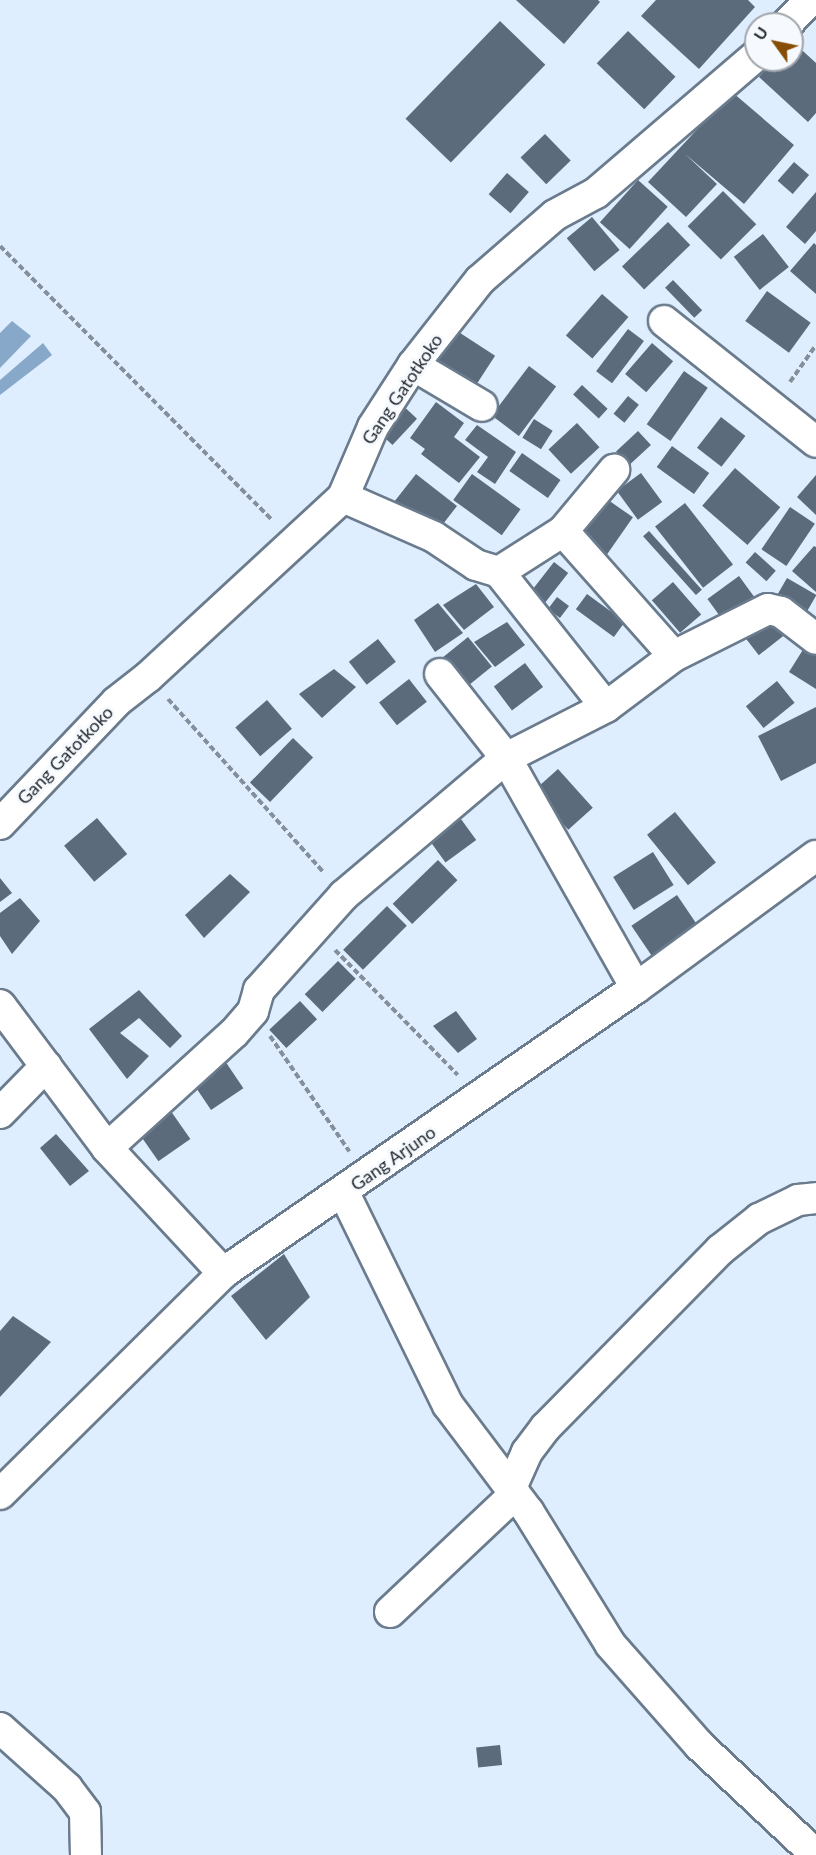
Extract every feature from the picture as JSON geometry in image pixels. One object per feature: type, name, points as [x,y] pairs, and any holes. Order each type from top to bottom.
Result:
[{"type":"street","points":[[798,12],[810,0]]},
{"type":"street","name":"Gang Gatotkoko","points":[[0,824],[116,702],[148,677],[343,497],[373,427],[413,365],[480,280],[555,215],[596,193],[744,66]]},
{"type":"street","points":[[664,321],[706,351],[771,409],[816,442]]},
{"type":"street","points":[[413,365],[482,406]]},
{"type":"street","points":[[499,572],[563,531],[614,470]]},
{"type":"street","points":[[343,497],[434,537],[476,565],[499,572],[606,707]]},
{"type":"street","points":[[563,531],[674,656]]},
{"type":"street","points":[[107,1148],[234,1033],[253,1011],[259,990],[344,895],[506,758],[606,707],[674,656],[768,609],[781,612],[816,639]]},
{"type":"street","points":[[440,674],[506,758],[636,988]]},
{"type":"street","name":"Gang Arjuno","points":[[0,1494],[223,1273],[636,988],[816,856]]},
{"type":"street","points":[[0,1005],[107,1148],[223,1273]]},
{"type":"street","points":[[0,1113],[46,1066]]},
{"type":"street","points":[[355,1184],[448,1405],[513,1491],[610,1644],[699,1745],[816,1855]]},
{"type":"street","points":[[390,1612],[513,1491],[523,1460],[546,1427],[720,1250],[759,1219],[798,1200],[816,1198]]},
{"type":"street","points":[[0,1728],[67,1788],[85,1812],[86,1855]]},
{"type":"path","points":[[0,246],[294,542]]},
{"type":"path","points":[[771,409],[816,345]]},
{"type":"path","points":[[148,677],[344,895]]},
{"type":"path","points":[[315,929],[480,1097]]},
{"type":"path","points":[[253,1011],[355,1184]]},
{"type":"water","points":[[12,321],[31,336],[0,368],[0,333]]},
{"type":"water","points":[[43,343],[52,355],[0,395],[0,380]]},
{"type":"building","points":[[516,0],[598,0],[600,2],[564,44]]},
{"type":"building","points":[[656,0],[748,0],[755,7],[750,12],[744,12],[744,19],[699,69],[641,16]]},
{"type":"building","points":[[500,21],[545,65],[451,163],[406,119]]},
{"type":"building","points":[[628,31],[675,77],[644,109],[597,63]]},
{"type":"building","points":[[804,52],[816,63],[816,113],[808,122],[759,77],[763,72],[804,72]]},
{"type":"building","points":[[732,92],[794,145],[744,204],[685,154],[717,184],[686,217],[648,182]]},
{"type":"building","points":[[545,134],[571,161],[546,184],[521,158]]},
{"type":"building","points":[[794,162],[809,175],[793,194],[778,181]]},
{"type":"building","points":[[507,173],[529,192],[511,213],[489,194]]},
{"type":"building","points":[[638,180],[668,207],[630,249],[600,222]]},
{"type":"building","points":[[723,191],[756,224],[721,260],[688,226]]},
{"type":"building","points":[[816,192],[816,231],[805,244],[786,227]]},
{"type":"building","points":[[592,217],[620,250],[594,271],[567,238]]},
{"type":"building","points":[[668,222],[690,245],[644,289],[622,266]]},
{"type":"building","points":[[763,234],[789,267],[760,290],[734,257]]},
{"type":"building","points":[[814,243],[816,245],[816,294],[790,271]]},
{"type":"building","points":[[673,280],[702,310],[694,318],[665,288]]},
{"type":"building","points":[[767,291],[811,323],[789,353],[745,321]]},
{"type":"building","points":[[602,294],[628,317],[592,358],[566,336]]},
{"type":"building","points":[[454,329],[495,356],[470,394],[429,368]]},
{"type":"building","points":[[628,329],[644,341],[612,383],[596,371]]},
{"type":"building","points":[[652,343],[673,361],[646,392],[625,374]]},
{"type":"building","points":[[529,366],[556,386],[519,436],[492,416]]},
{"type":"building","points":[[684,371],[708,388],[670,441],[647,424]]},
{"type":"building","points":[[582,385],[608,409],[599,418],[573,395]]},
{"type":"building","points":[[628,396],[639,405],[624,423],[614,414]]},
{"type":"building","points":[[398,401],[417,419],[392,445],[373,427]]},
{"type":"building","points":[[436,402],[464,423],[454,437],[480,457],[459,483],[421,454],[425,449],[410,438]]},
{"type":"building","points":[[721,417],[745,436],[721,467],[697,448]]},
{"type":"building","points":[[534,419],[553,431],[541,449],[522,438]]},
{"type":"building","points":[[577,423],[600,447],[571,474],[548,450]]},
{"type":"building","points":[[477,425],[516,452],[495,484],[477,472],[488,457],[465,440]]},
{"type":"building","points":[[638,431],[651,445],[629,465],[616,451]]},
{"type":"building","points":[[672,446],[709,473],[694,494],[657,467]]},
{"type":"building","points":[[522,453],[561,480],[548,498],[509,471]]},
{"type":"building","points":[[735,468],[780,507],[747,545],[702,506]]},
{"type":"building","points":[[641,473],[662,502],[638,520],[617,491]]},
{"type":"building","points":[[416,474],[457,506],[435,534],[394,502]]},
{"type":"building","points":[[472,474],[521,509],[502,535],[453,500]]},
{"type":"building","points":[[816,475],[816,515],[797,497]]},
{"type":"building","points":[[601,495],[633,517],[605,558],[573,535]]},
{"type":"building","points":[[685,503],[733,564],[703,588],[655,526]]},
{"type":"building","points":[[790,507],[815,524],[786,566],[761,549]]},
{"type":"building","points":[[649,531],[702,590],[696,595],[643,536]]},
{"type":"building","points":[[814,546],[816,547],[816,592],[792,571]]},
{"type":"building","points":[[755,552],[776,571],[766,581],[746,562]]},
{"type":"building","points":[[554,562],[568,573],[545,603],[531,592]]},
{"type":"building","points":[[739,576],[754,597],[723,620],[707,599]]},
{"type":"building","points":[[787,578],[816,595],[806,613],[776,596]]},
{"type":"building","points":[[673,582],[701,614],[680,633],[652,600]]},
{"type":"building","points":[[476,584],[494,607],[464,630],[443,605]]},
{"type":"building","points":[[587,594],[625,622],[614,637],[576,609]]},
{"type":"building","points":[[557,597],[569,606],[560,618],[548,609]]},
{"type":"building","points":[[438,603],[463,633],[435,652],[414,620]]},
{"type":"building","points":[[766,614],[783,636],[759,655],[742,633]]},
{"type":"building","points":[[507,622],[525,645],[495,667],[474,642]]},
{"type":"building","points":[[468,637],[492,667],[465,689],[441,659]]},
{"type":"building","points":[[378,639],[396,662],[367,685],[349,662]]},
{"type":"building","points":[[804,648],[816,655],[816,689],[789,672]]},
{"type":"building","points":[[525,663],[543,687],[512,710],[494,686]]},
{"type":"building","points":[[334,669],[356,687],[322,718],[299,694]]},
{"type":"building","points":[[409,679],[427,702],[397,725],[379,702]]},
{"type":"building","points":[[777,681],[795,703],[764,728],[746,706]]},
{"type":"building","points":[[267,700],[292,729],[260,756],[235,728]]},
{"type":"building","points":[[816,707],[816,763],[781,781],[758,736]]},
{"type":"building","points":[[293,738],[313,757],[270,802],[250,783]]},
{"type":"building","points":[[558,769],[593,808],[568,830],[533,791]]},
{"type":"building","points":[[675,812],[716,863],[688,885],[647,835]]},
{"type":"building","points":[[458,815],[476,840],[445,862],[427,837]]},
{"type":"building","points":[[97,818],[127,854],[94,882],[64,846]]},
{"type":"building","points":[[653,852],[674,885],[634,910],[613,877]]},
{"type":"building","points":[[438,860],[457,880],[412,924],[393,904]]},
{"type":"building","points":[[230,874],[250,892],[204,938],[185,915]]},
{"type":"building","points":[[0,878],[12,893],[0,902]]},
{"type":"building","points":[[677,895],[697,925],[652,956],[631,926]]},
{"type":"building","points":[[20,898],[40,921],[12,954],[0,936],[0,913]]},
{"type":"building","points":[[387,906],[407,926],[363,970],[343,950]]},
{"type":"building","points":[[338,961],[356,979],[322,1012],[305,994]]},
{"type":"building","points":[[139,990],[182,1036],[170,1048],[139,1018],[120,1033],[149,1056],[127,1079],[89,1029]]},
{"type":"building","points":[[300,1001],[317,1019],[286,1048],[269,1030]]},
{"type":"building","points":[[456,1011],[477,1039],[458,1053],[433,1026]]},
{"type":"building","points":[[221,1055],[243,1088],[211,1110],[189,1077]]},
{"type":"building","points":[[168,1107],[190,1139],[158,1161],[136,1129]]},
{"type":"building","points":[[56,1134],[89,1171],[70,1186],[40,1148]]},
{"type":"building","points":[[284,1254],[310,1297],[266,1340],[231,1296]]},
{"type":"building","points":[[13,1316],[51,1342],[0,1397],[0,1331]]},
{"type":"building","points":[[500,1745],[502,1765],[478,1767],[476,1748]]}]
